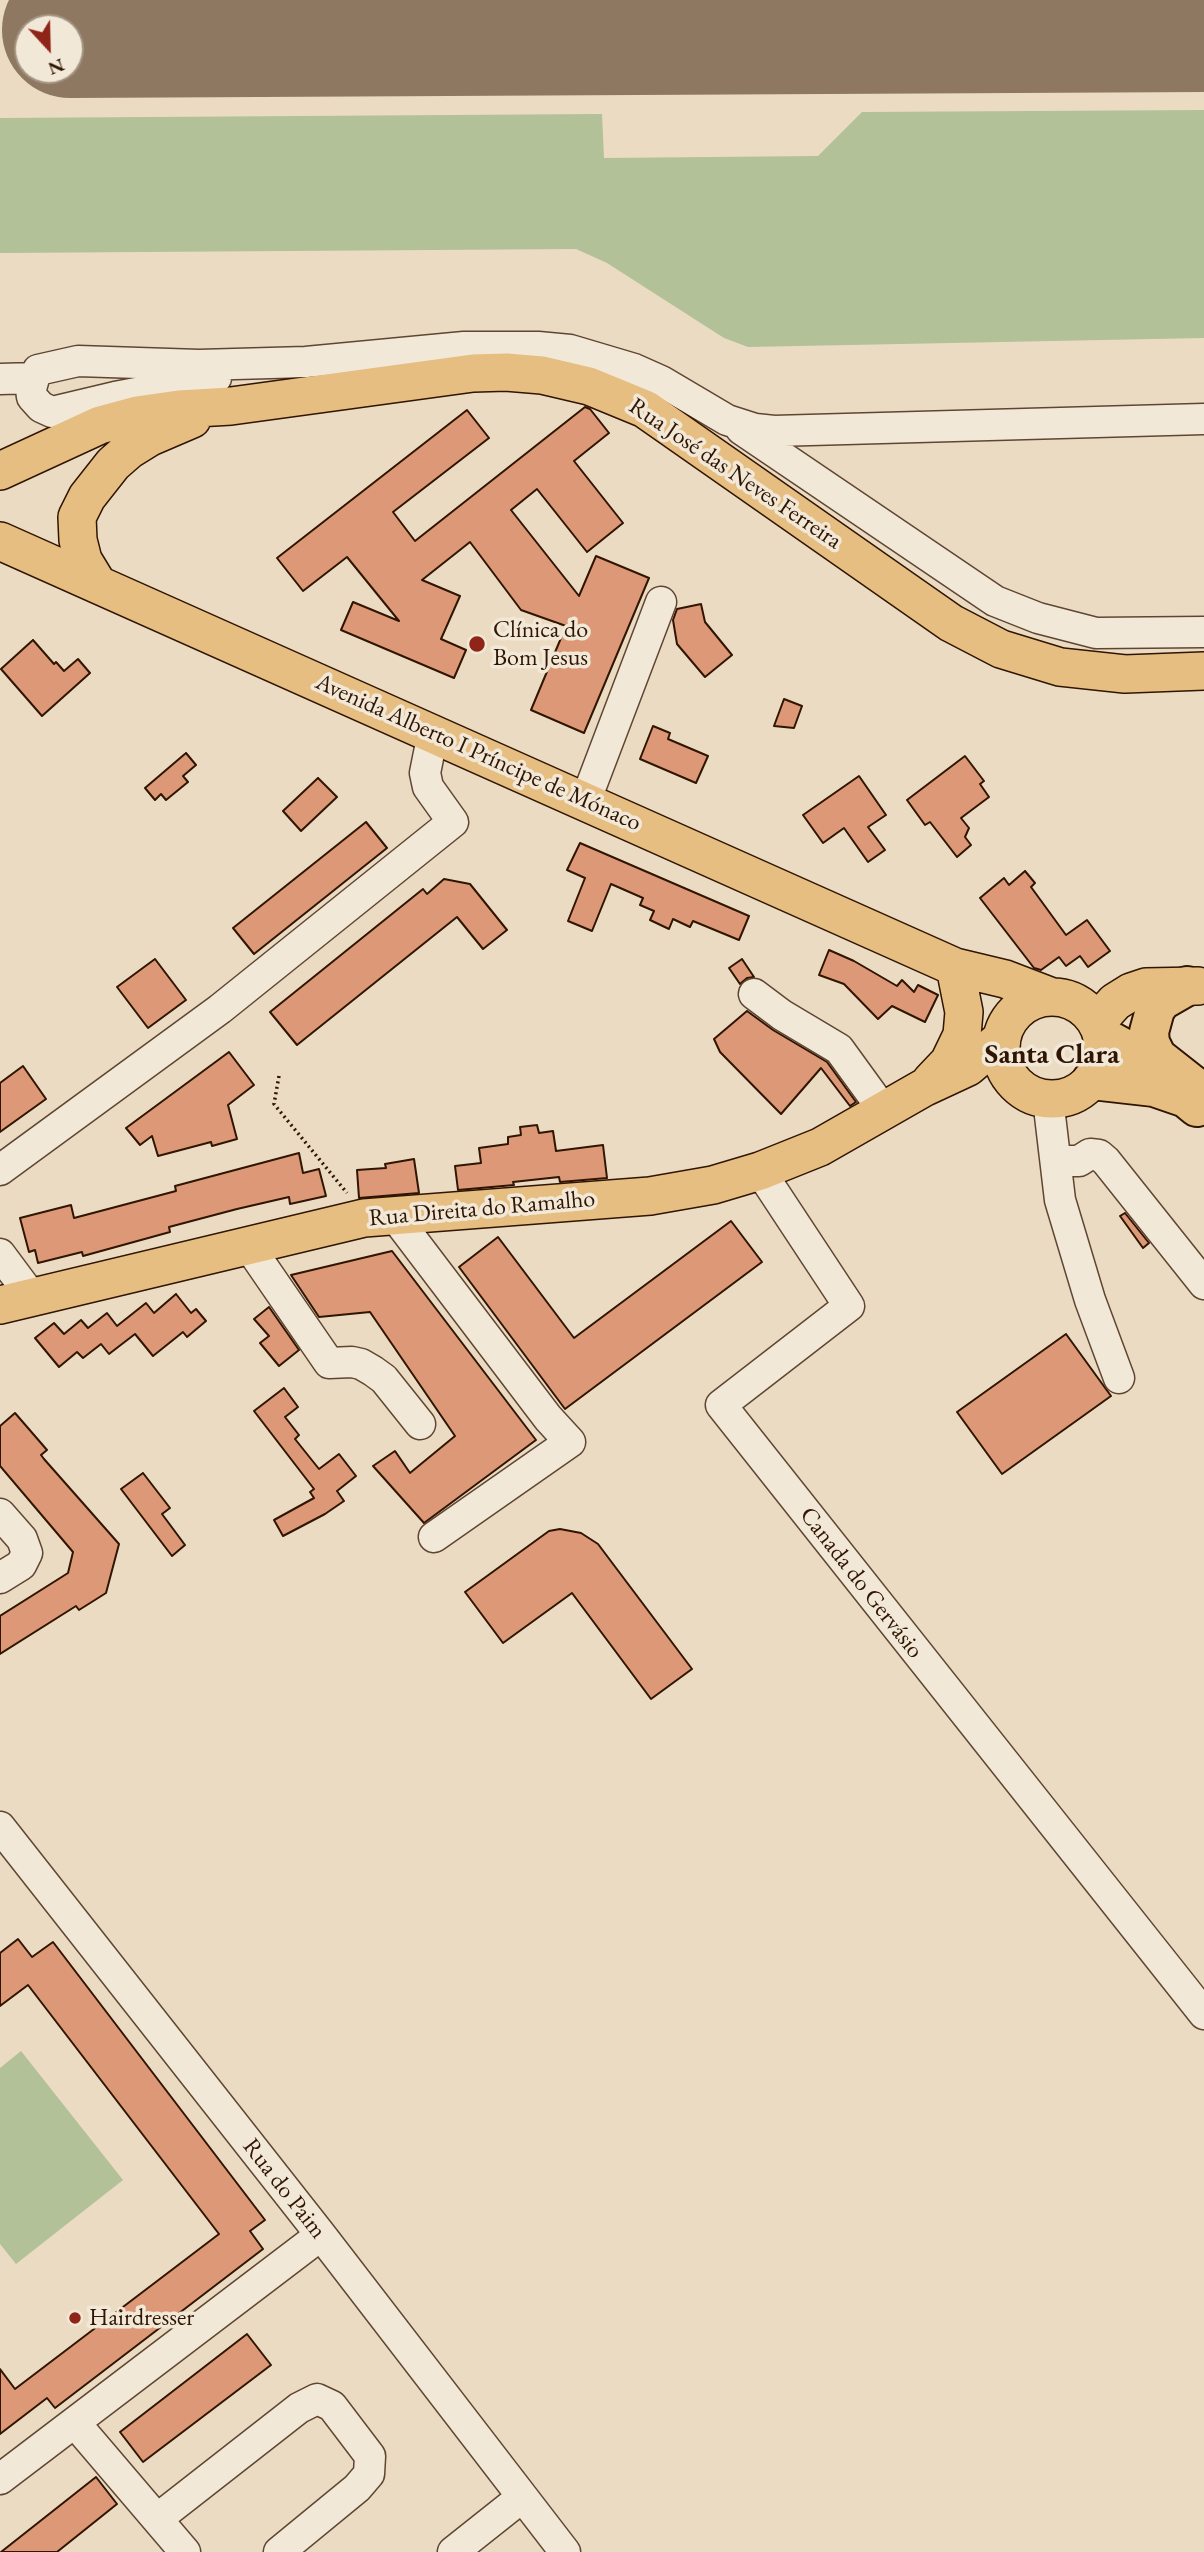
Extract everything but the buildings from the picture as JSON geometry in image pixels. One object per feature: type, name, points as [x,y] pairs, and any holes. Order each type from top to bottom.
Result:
[{"type":"highway","points":[[1195,986],[1161,1002],[1151,1018],[1149,1032],[1157,1057],[1200,1097]]},
{"type":"highway","points":[[1100,1030],[1200,1097]]},
{"type":"highway","points":[[1092,1080],[1154,1087],[1186,1098],[1200,1097]]},
{"type":"main road","name":"Rua José das Neves Ferreira","points":[[0,471],[100,425],[137,415],[231,406],[474,373],[542,375],[589,386],[645,409],[951,623],[1001,649],[1060,667],[1125,674],[1204,671]]},
{"type":"main road","points":[[97,583],[83,560],[78,540],[77,517],[98,480],[121,457],[150,437],[177,424],[231,406]]},
{"type":"main road","name":"Avenida Alberto I Príncipe de Mónaco","points":[[0,541],[955,967],[1005,979],[1052,997]]},
{"type":"main road","points":[[937,1082],[962,1035],[964,1012],[955,967]]},
{"type":"main road","name":"Avenida Alberto I Príncipe de Mónaco","points":[[955,967],[1004,1030]]},
{"type":"main road","points":[[1100,1030],[1115,1002],[1131,992],[1146,988],[1195,986]]},
{"type":"main road","points":[[1052,997],[1070,1000],[1086,1009],[1100,1030],[1103,1052],[1100,1067],[1080,1092],[1064,1098],[1048,1100],[1030,1095],[1015,1084],[1002,1063],[1004,1030],[1019,1008],[1035,1000],[1052,997]]},
{"type":"main road","name":"Rua Direita do Ramalho","points":[[16,1301],[378,1216],[650,1196],[713,1185],[760,1171],[820,1146],[968,1067],[1004,1030]]},
{"type":"main road","points":[[937,1082],[1015,1084]]},
{"type":"street","points":[[306,362],[115,397],[52,412],[41,407],[32,397],[31,388],[38,370],[78,360],[199,366],[306,362],[464,347],[570,350],[634,369],[661,381],[727,420],[995,601],[1038,618],[1096,633],[1204,632]]},
{"type":"street","points":[[0,379],[34,377]]},
{"type":"street","points":[[727,420],[755,429],[795,432],[1204,419]]},
{"type":"street","points":[[586,802],[661,602]]},
{"type":"street","points":[[0,1170],[220,1009],[453,822],[428,787],[425,773],[433,733]]},
{"type":"street","points":[[754,994],[782,1015],[839,1049],[884,1111]]},
{"type":"street","points":[[1048,1100],[1060,1200],[1090,1300],[1119,1378]]},
{"type":"street","points":[[1056,1161],[1079,1161],[1090,1154],[1099,1155],[1204,1283]]},
{"type":"street","name":"Canada do Gervásio","points":[[760,1171],[849,1306],[721,1405],[1204,2014]]},
{"type":"street","points":[[378,1216],[570,1442],[434,1537]]},
{"type":"street","points":[[248,1245],[329,1363],[352,1362],[373,1371],[384,1379],[420,1424]]},
{"type":"street","points":[[0,1254],[16,1301]]},
{"type":"street","points":[[0,1514],[22,1538],[27,1553],[20,1565],[0,1578]]},
{"type":"street","name":"Rua do Paim","points":[[5,1844],[321,2235],[565,2552]]},
{"type":"street","points":[[0,2479],[321,2235]]},
{"type":"street","points":[[157,2519],[299,2408],[317,2399],[332,2406],[370,2456],[369,2474],[357,2488],[279,2552]]},
{"type":"street","points":[[75,2423],[185,2552]]},
{"type":"street","points":[[456,2551],[521,2498]]},
{"type":"path","points":[[279,1076],[274,1104],[335,1177],[378,1216]]},
{"type":"green space","points":[[1204,110],[1204,338],[748,347],[724,338],[607,263],[576,249],[0,253],[0,118],[602,114],[604,158],[818,156],[862,112]]},
{"type":"green space","points":[[21,2051],[123,2180],[16,2264],[0,2244],[0,2068]]},
{"type":"runway","points":[[84,30],[1204,24]]},
{"type":"place","name":"Clínica do Bom Jesus","points":[[477,644]]},
{"type":"place","name":"Hairdresser","points":[[75,2318]]},
{"type":"district","name":"Santa Clara","points":[[1052,1055]]}]
